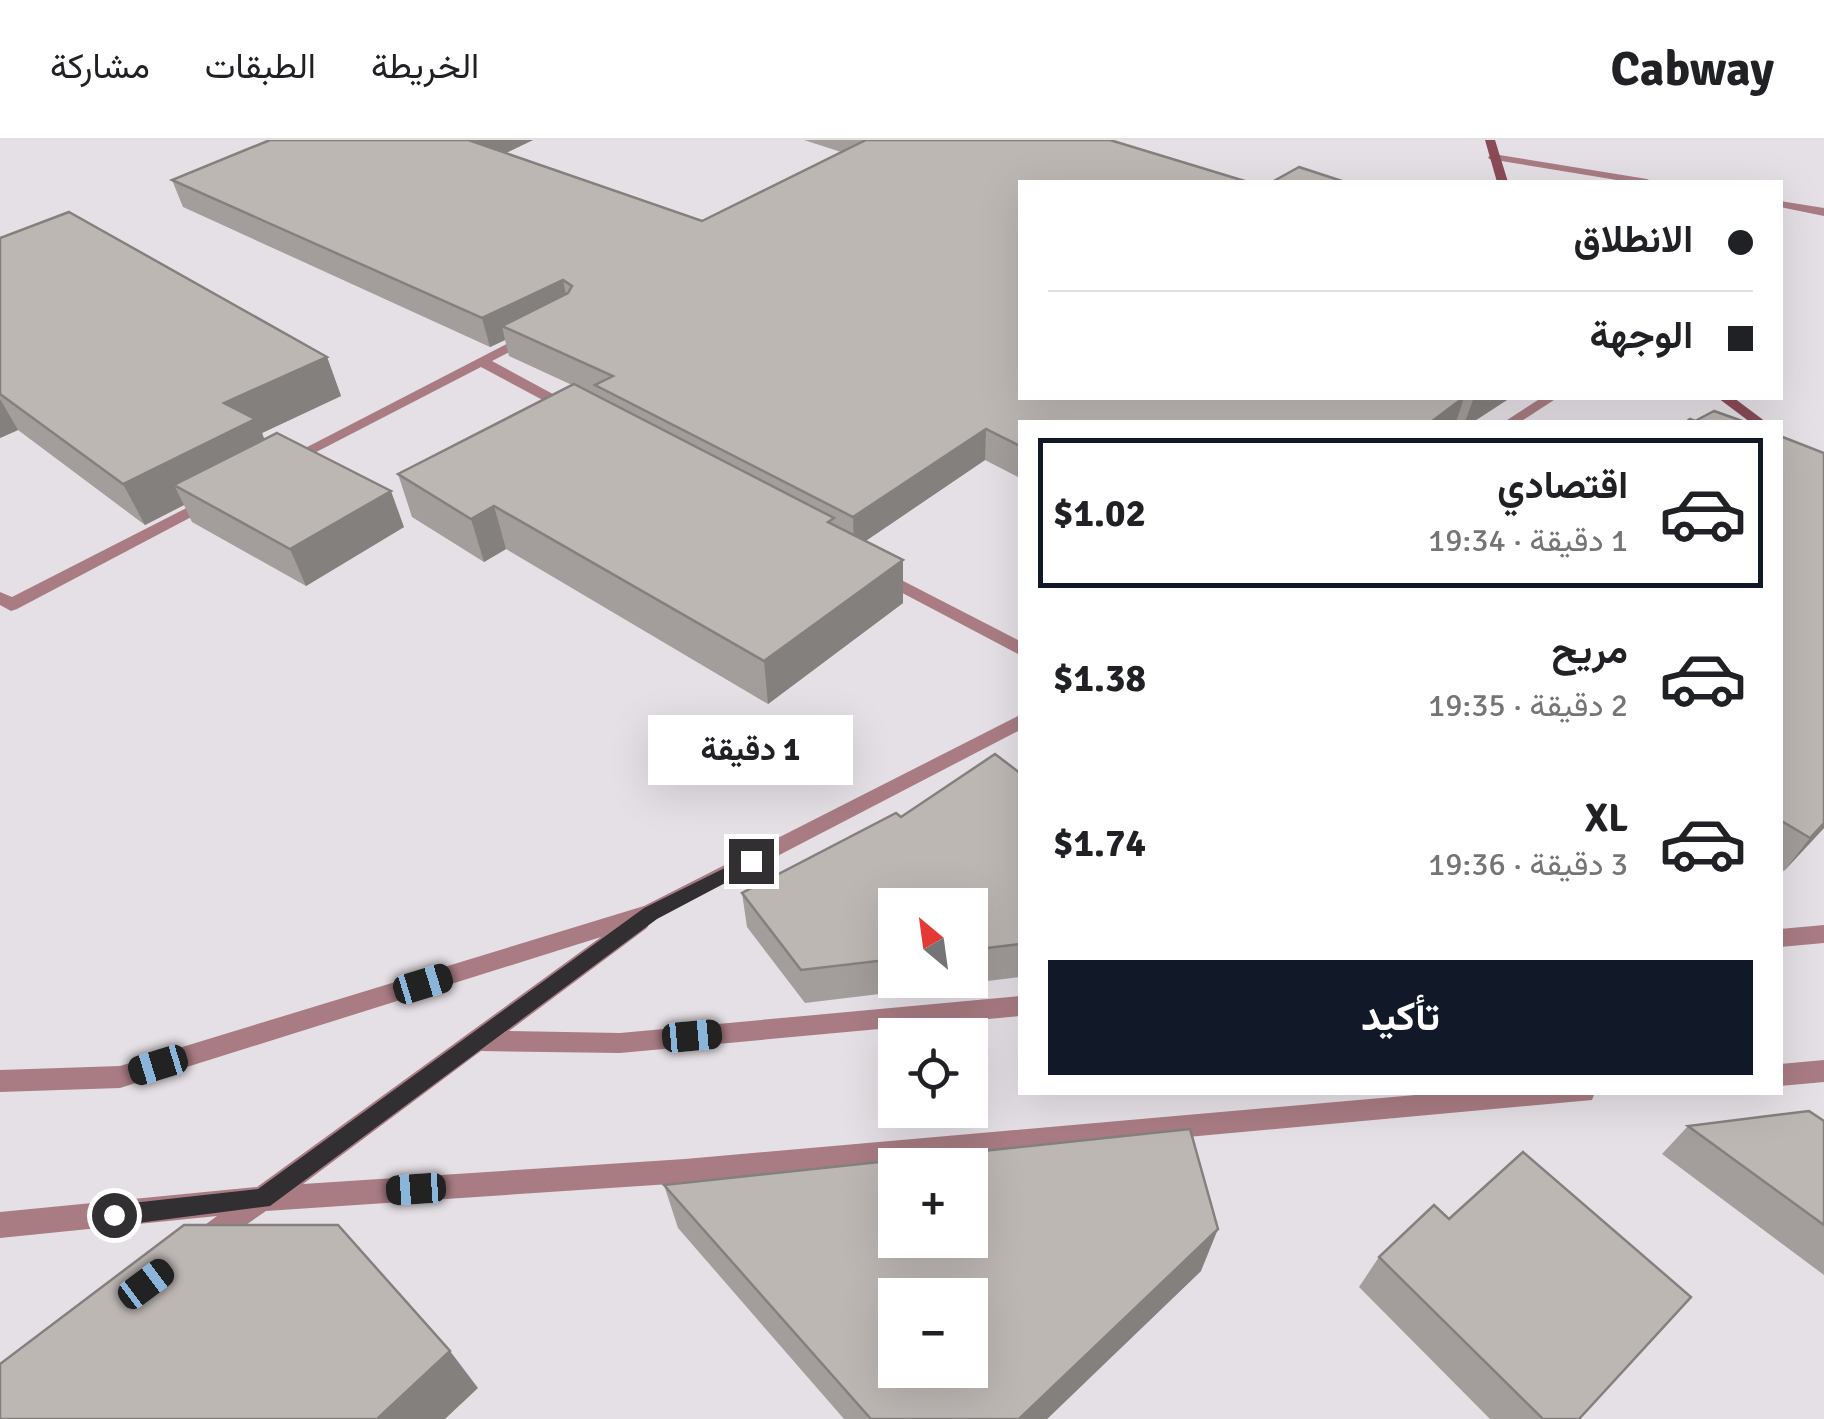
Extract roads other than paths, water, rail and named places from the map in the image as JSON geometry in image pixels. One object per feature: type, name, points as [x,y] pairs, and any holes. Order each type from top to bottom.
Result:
[{"type":"street","points":[[1490,140],[1503,180]]},
{"type":"street","points":[[1493,157],[1635,180]]},
{"type":"street","points":[[1783,205],[1824,212]]},
{"type":"street","points":[[272,470],[550,326]]},
{"type":"street","points":[[481,361],[585,417]]},
{"type":"street","points":[[1514,420],[1547,400]]},
{"type":"street","points":[[1728,400],[1755,420]]},
{"type":"street","points":[[0,597],[10,605],[220,496]]},
{"type":"street","points":[[864,566],[1018,649]]},
{"type":"street","points":[[185,1256],[650,914],[1018,723]]},
{"type":"street","points":[[0,1080],[120,1077],[650,914]]},
{"type":"street","points":[[1783,938],[1824,934]]},
{"type":"street","points":[[478,1041],[620,1043],[1018,1006]]},
{"type":"street","points":[[1783,1075],[1824,1071]]},
{"type":"street","points":[[0,1225],[262,1199],[684,1171],[1548,1095]]}]
